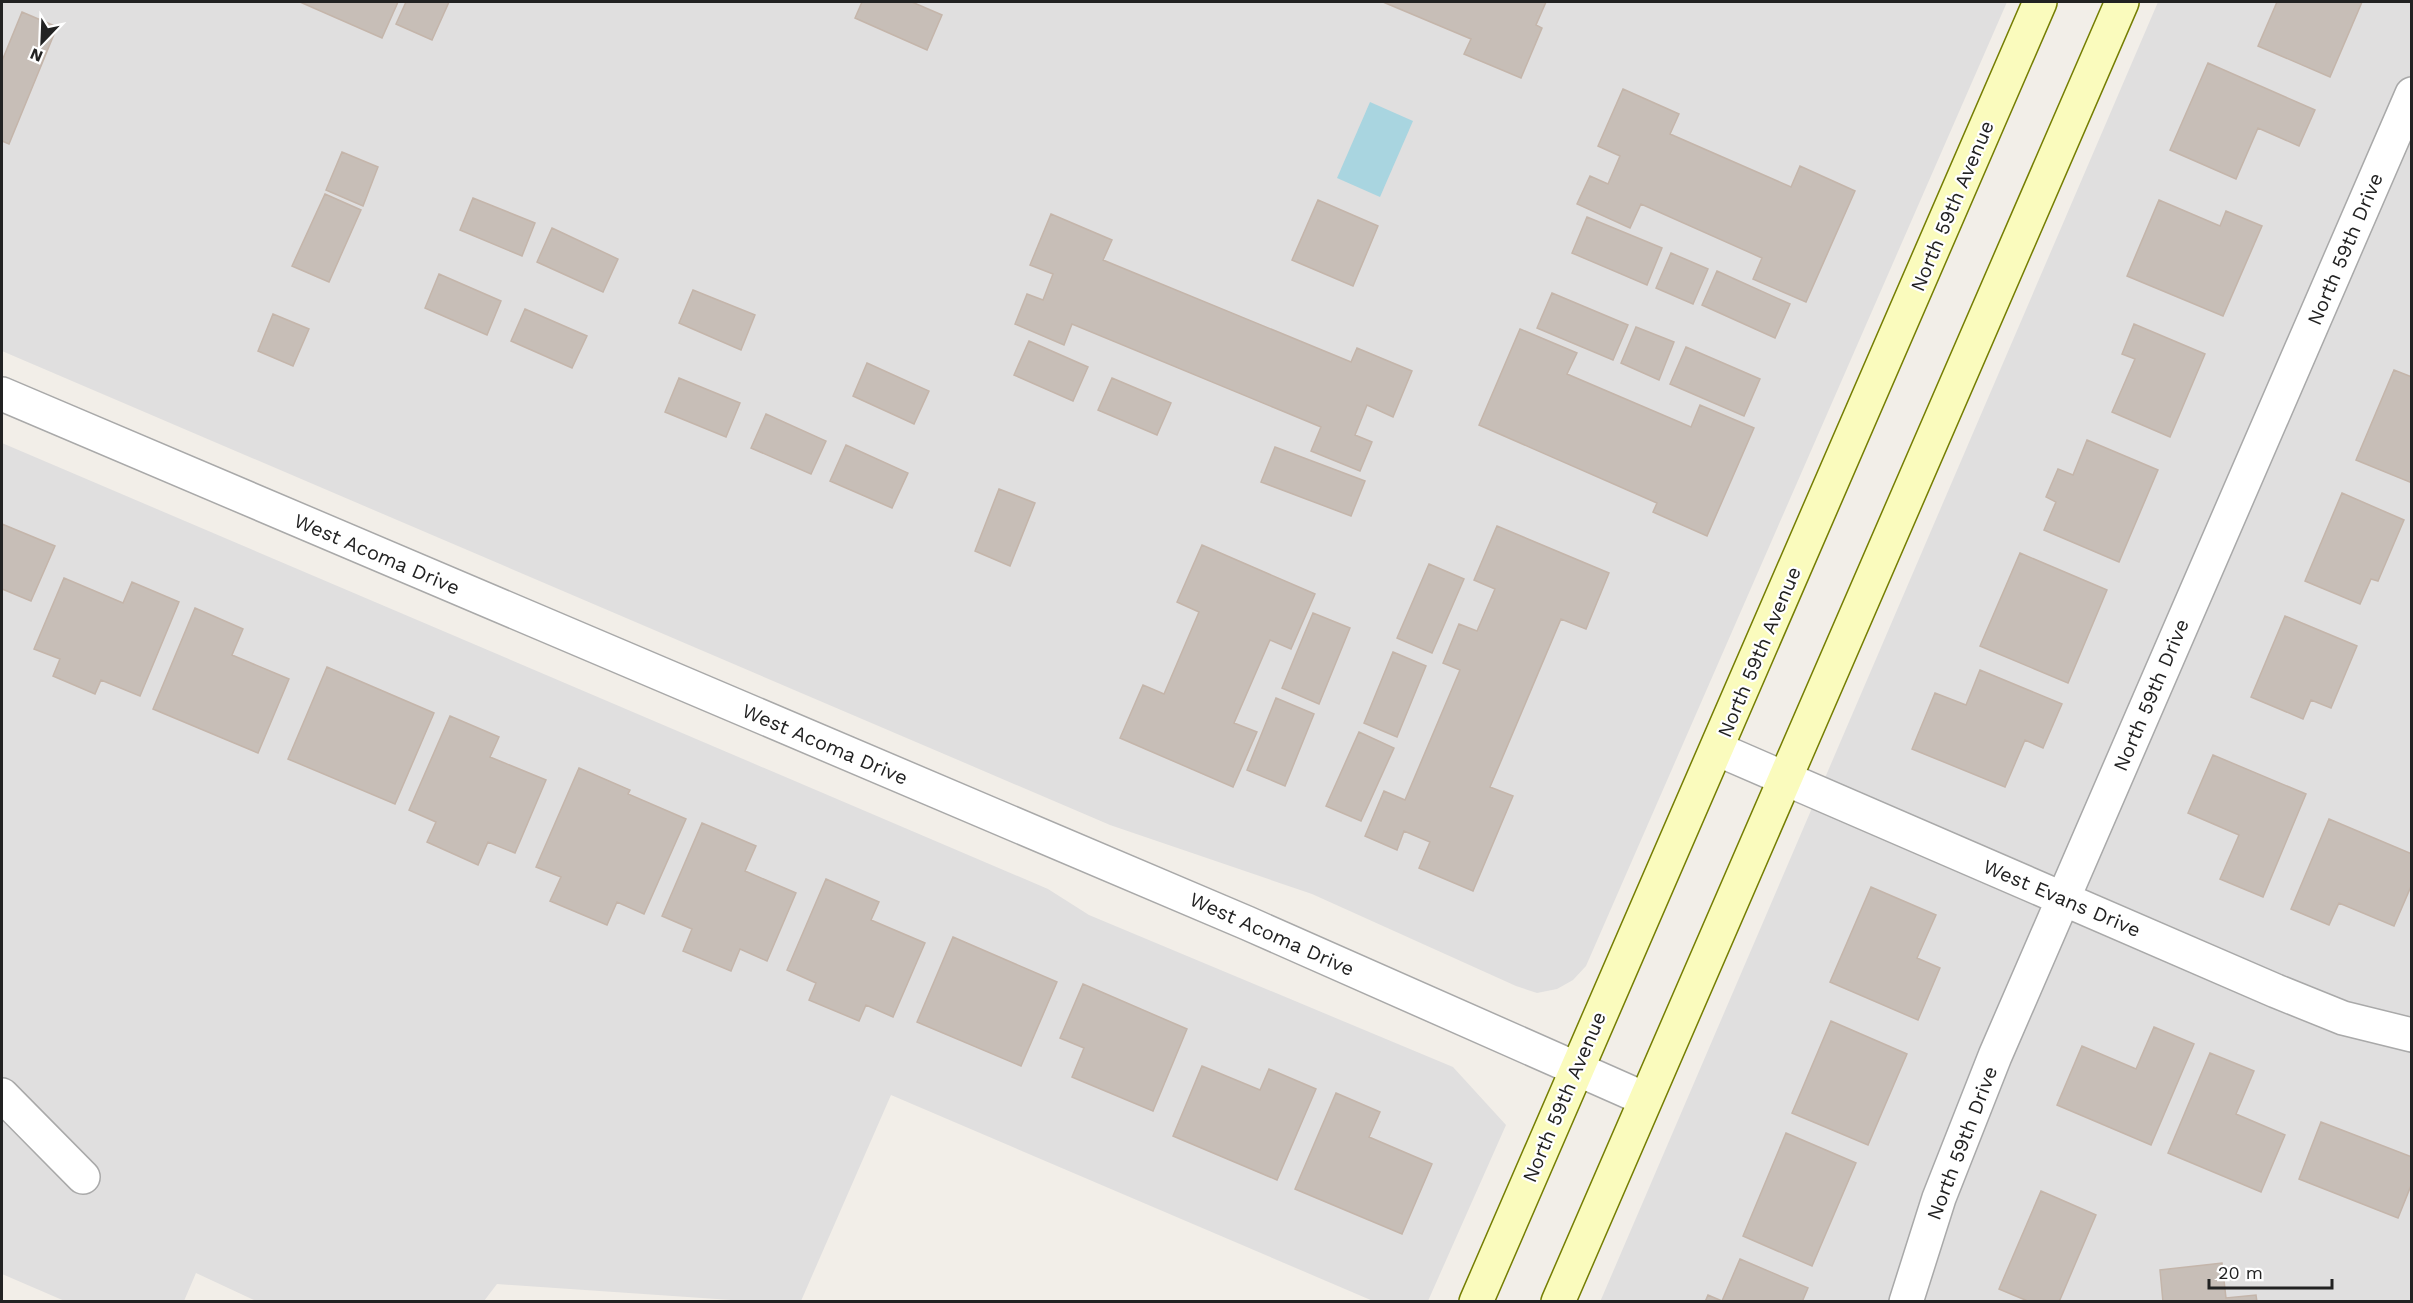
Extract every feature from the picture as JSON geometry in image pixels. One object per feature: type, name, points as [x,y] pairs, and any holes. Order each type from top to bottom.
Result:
[{"type":"main road","name":"North 59th Avenue","points":[[1476,1302],[2040,2]]},
{"type":"main road","points":[[1558,1302],[2122,2]]},
{"type":"street","name":"North 59th Drive","points":[[1906,1302],[1939,1197],[1995,1056],[2412,94]]},
{"type":"street","name":"West Acoma Drive","points":[[2,394],[1248,922],[1645,1099]]},
{"type":"street","name":"West Evans Drive","points":[[1717,749],[2276,991],[2343,1018],[2412,1035]]},
{"type":"street","points":[[2,1095],[83,1177]]},
{"type":"shaded area","points":[[2,2],[2007,2],[1586,966],[1573,980],[1557,989],[1537,993],[1516,986],[1312,894],[1110,825],[2,351]]},
{"type":"shaded area","points":[[2158,2],[2411,2],[2411,1301],[1600,1302]]},
{"type":"shaded area","points":[[2,443],[1048,889],[1089,915],[1453,1067],[1506,1125],[1428,1301],[1373,1301],[891,1095],[801,1301],[746,1301],[497,1284],[484,1301],[256,1301],[196,1273],[184,1301],[67,1302],[2,1274]]},
{"type":"water","points":[[1370,102],[1413,121],[1380,197],[1337,178]]},
{"type":"building","points":[[300,2],[398,2],[382,38]]},
{"type":"building","points":[[406,2],[449,2],[432,40],[396,24]]},
{"type":"building","points":[[862,2],[912,2],[942,15],[927,50],[855,18]]},
{"type":"building","points":[[1383,2],[1546,2],[1536,25],[1542,28],[1521,78],[1464,54],[1471,39]]},
{"type":"building","points":[[2277,2],[2362,2],[2330,77],[2258,46]]},
{"type":"building","points":[[22,12],[57,27],[9,144],[2,141],[2,61]]},
{"type":"building","points":[[2208,63],[2315,110],[2299,146],[2258,128],[2236,179],[2170,150]]},
{"type":"building","points":[[1623,89],[1679,114],[1670,134],[1791,187],[1800,166],[1855,191],[1806,302],[1753,279],[1762,258],[1641,204],[1630,228],[1577,204],[1590,176],[1608,184],[1620,156],[1598,146]]},
{"type":"building","points":[[342,152],[378,167],[363,206],[326,190]]},
{"type":"building","points":[[325,194],[361,210],[329,282],[292,266]]},
{"type":"building","points":[[473,198],[535,223],[522,256],[460,230]]},
{"type":"building","points":[[1318,200],[1378,226],[1353,286],[1292,260]]},
{"type":"building","points":[[2159,200],[2220,226],[2226,211],[2262,226],[2223,316],[2127,276]]},
{"type":"building","points":[[1051,214],[1112,240],[1103,260],[1351,362],[1357,348],[1412,371],[1393,417],[1367,405],[1355,435],[1372,442],[1360,471],[1311,451],[1321,427],[1072,324],[1064,345],[1015,324],[1027,294],[1043,300],[1053,274],[1030,265]]},
{"type":"building","points":[[1587,217],[1662,248],[1647,285],[1572,253]]},
{"type":"building","points":[[552,228],[618,259],[603,292],[537,262]]},
{"type":"building","points":[[1671,253],[1708,269],[1693,304],[1656,288]]},
{"type":"building","points":[[1717,271],[1790,304],[1775,338],[1702,305]]},
{"type":"building","points":[[439,274],[501,301],[487,335],[425,308]]},
{"type":"building","points":[[693,290],[755,315],[741,350],[679,323]]},
{"type":"building","points":[[1552,293],[1628,325],[1613,360],[1537,328]]},
{"type":"building","points":[[525,309],[587,336],[572,368],[511,341]]},
{"type":"building","points":[[273,314],[309,329],[293,366],[258,351]]},
{"type":"building","points":[[2134,324],[2205,354],[2170,437],[2112,412],[2135,359],[2122,354]]},
{"type":"building","points":[[1636,327],[1674,342],[1659,380],[1621,363]]},
{"type":"building","points":[[1520,329],[1577,353],[1567,374],[1691,427],[1700,405],[1754,428],[1707,536],[1653,512],[1657,503],[1479,425]]},
{"type":"building","points":[[1029,341],[1088,367],[1073,401],[1014,375]]},
{"type":"building","points":[[1686,347],[1760,379],[1744,416],[1670,384]]},
{"type":"building","points":[[867,363],[929,391],[914,424],[853,396]]},
{"type":"building","points":[[2394,370],[2412,377],[2412,483],[2356,460]]},
{"type":"building","points":[[679,378],[740,403],[726,437],[665,412]]},
{"type":"building","points":[[1112,378],[1171,403],[1157,435],[1098,410]]},
{"type":"building","points":[[766,414],[826,441],[811,474],[751,448]]},
{"type":"building","points":[[2087,440],[2158,470],[2119,562],[2044,530],[2056,502],[2046,497],[2058,469],[2073,475]]},
{"type":"building","points":[[846,445],[908,473],[892,508],[830,481]]},
{"type":"building","points":[[1275,447],[1365,481],[1351,516],[1261,482]]},
{"type":"building","points":[[999,489],[1035,503],[1010,566],[975,551]]},
{"type":"building","points":[[2342,493],[2404,520],[2378,581],[2371,579],[2360,604],[2305,581]]},
{"type":"building","points":[[2,524],[55,546],[31,601],[2,589]]},
{"type":"building","points":[[1497,526],[1609,573],[1586,629],[1561,619],[1490,787],[1513,796],[1473,891],[1419,868],[1430,842],[1404,831],[1397,850],[1365,836],[1384,791],[1405,800],[1460,670],[1443,663],[1459,624],[1477,631],[1495,589],[1474,580]]},
{"type":"building","points":[[1202,545],[1315,594],[1291,649],[1270,640],[1234,723],[1257,732],[1233,787],[1120,738],[1143,685],[1164,694],[1199,612],[1177,602]]},
{"type":"building","points":[[2020,553],[2107,590],[2068,683],[1980,646]]},
{"type":"building","points":[[1429,564],[1464,579],[1432,653],[1397,638]]},
{"type":"building","points":[[64,578],[123,603],[132,582],[179,602],[140,696],[101,680],[95,694],[53,676],[60,659],[34,649]]},
{"type":"building","points":[[195,608],[243,629],[232,655],[289,679],[258,753],[153,709]]},
{"type":"building","points":[[1313,613],[1350,628],[1319,704],[1282,688]]},
{"type":"building","points":[[2285,616],[2357,646],[2331,708],[2311,700],[2303,719],[2251,697]]},
{"type":"building","points":[[1393,652],[1426,666],[1397,737],[1364,723]]},
{"type":"building","points":[[327,667],[434,713],[395,804],[288,759]]},
{"type":"building","points":[[1980,670],[2062,704],[2043,748],[2025,740],[2005,787],[1912,749],[1935,693],[1966,705]]},
{"type":"building","points":[[1276,698],[1314,714],[1285,786],[1247,770]]},
{"type":"building","points":[[450,716],[499,737],[490,757],[546,780],[515,853],[488,842],[478,865],[427,842],[436,822],[409,810]]},
{"type":"building","points":[[1359,732],[1394,748],[1361,821],[1326,806]]},
{"type":"building","points":[[2213,755],[2306,794],[2263,897],[2220,879],[2239,835],[2188,813]]},
{"type":"building","points":[[579,768],[630,790],[628,794],[686,819],[644,914],[617,902],[607,925],[550,901],[561,877],[536,867]]},
{"type":"building","points":[[2329,819],[2412,854],[2412,884],[2394,926],[2339,903],[2329,925],[2291,909]]},
{"type":"building","points":[[702,823],[756,846],[745,871],[796,893],[767,961],[740,949],[731,971],[683,951],[692,929],[662,916]]},
{"type":"building","points":[[826,879],[879,902],[871,920],[925,943],[893,1017],[866,1005],[859,1021],[809,1000],[816,983],[787,970]]},
{"type":"building","points":[[1871,887],[1936,915],[1917,958],[1940,968],[1918,1020],[1830,982]]},
{"type":"building","points":[[953,937],[1057,982],[1021,1066],[917,1022]]},
{"type":"building","points":[[1083,984],[1187,1029],[1153,1111],[1072,1077],[1084,1048],[1060,1038]]},
{"type":"building","points":[[1831,1021],[1907,1054],[1868,1145],[1792,1113]]},
{"type":"building","points":[[2154,1027],[2194,1044],[2151,1145],[2057,1105],[2082,1046],[2136,1069]]},
{"type":"building","points":[[2210,1053],[2254,1071],[2236,1114],[2285,1135],[2261,1192],[2168,1153]]},
{"type":"building","points":[[1202,1066],[1260,1090],[1269,1069],[1316,1089],[1277,1180],[1173,1136]]},
{"type":"building","points":[[1336,1093],[1380,1112],[1369,1137],[1432,1164],[1402,1234],[1295,1189]]},
{"type":"building","points":[[2321,1122],[2412,1157],[2412,1183],[2398,1218],[2299,1179]]},
{"type":"building","points":[[1786,1133],[1856,1163],[1812,1266],[1743,1236]]},
{"type":"building","points":[[2041,1191],[2096,1215],[2059,1302],[2030,1302],[1999,1289]]},
{"type":"building","points":[[1740,1259],[1808,1288],[1802,1302],[1705,1302],[1708,1295],[1722,1301]]},
{"type":"building","points":[[2222,1263],[2226,1298],[2256,1295],[2257,1302],[2163,1302],[2160,1270]]}]
